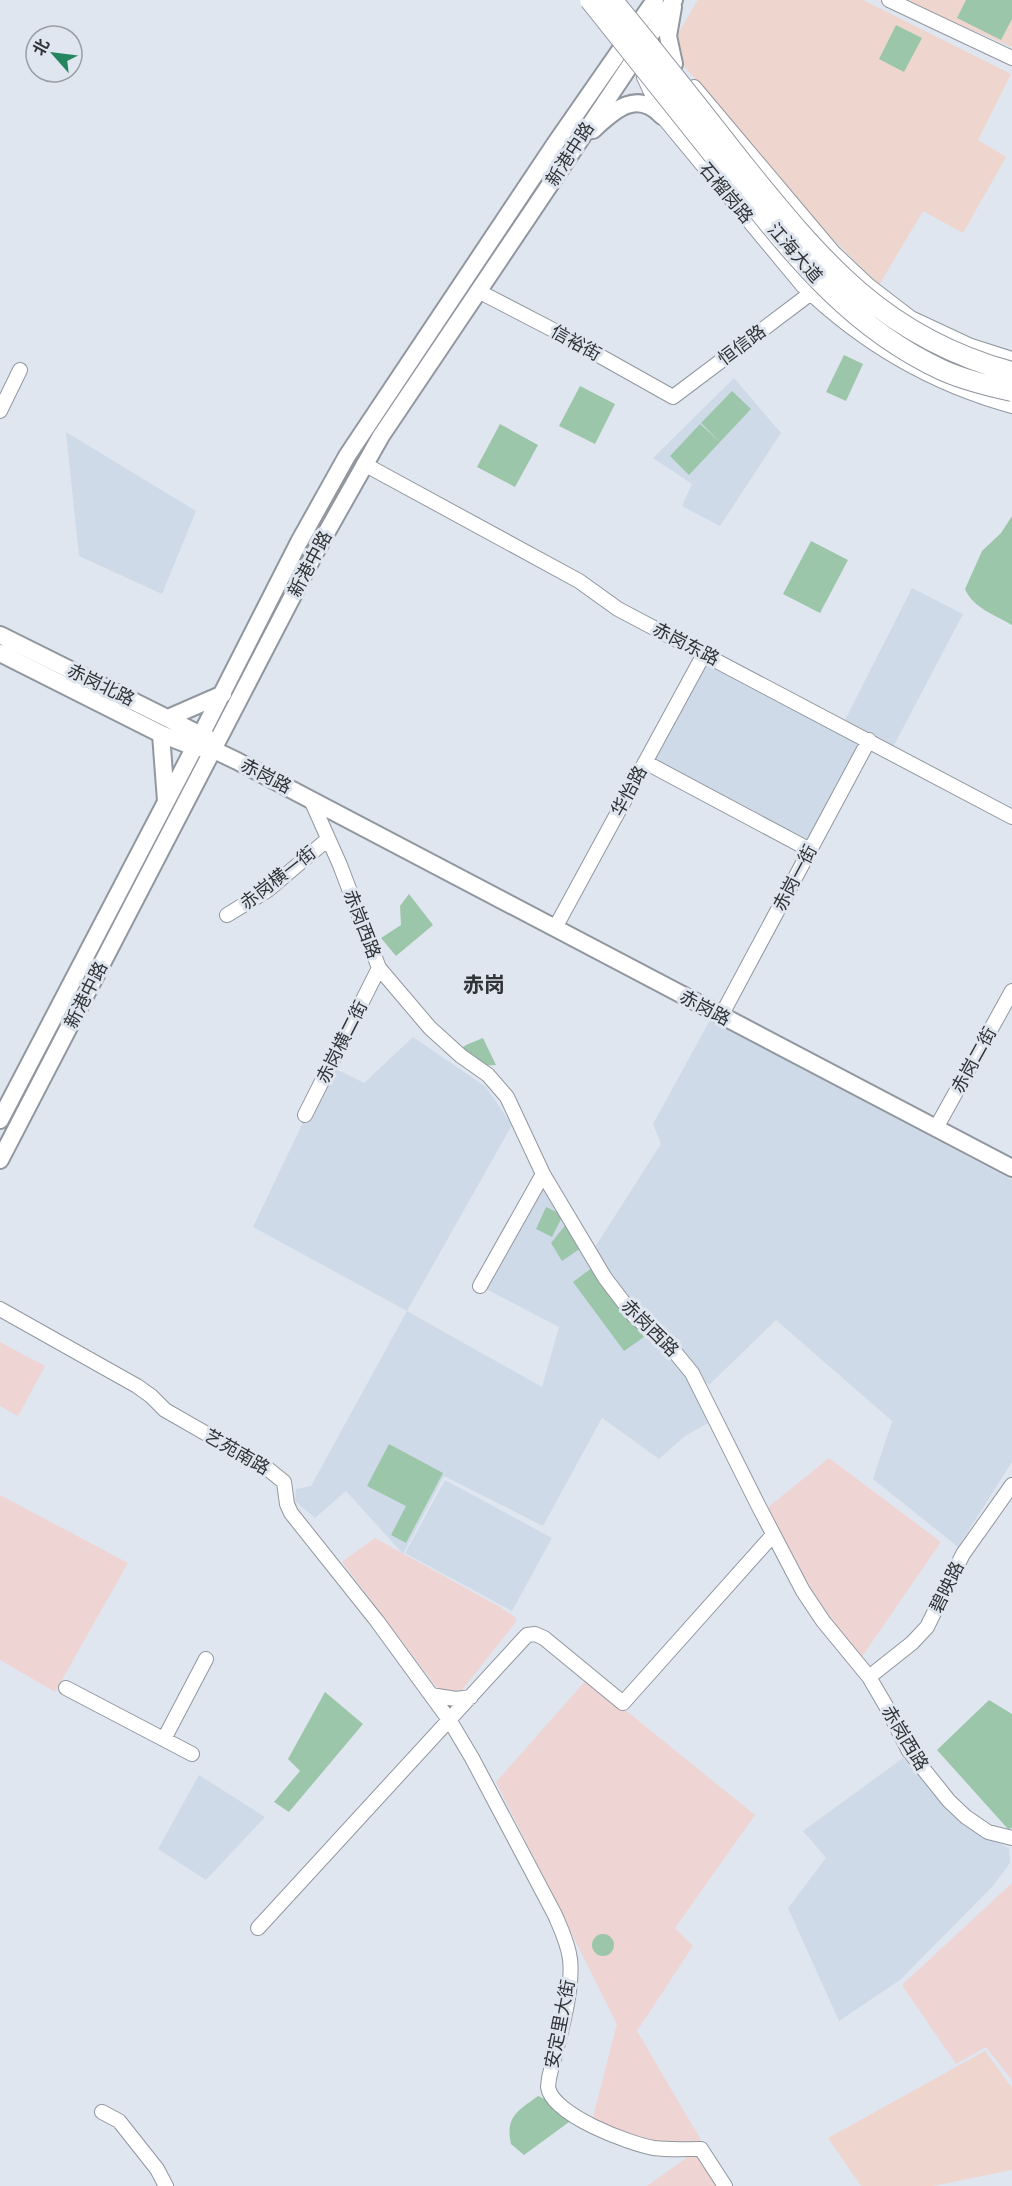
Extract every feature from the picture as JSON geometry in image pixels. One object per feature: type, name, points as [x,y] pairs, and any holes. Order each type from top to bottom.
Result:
[{"type":"highway","points":[[590,0],[634,45]]},
{"type":"highway","points":[[612,0],[634,45]]},
{"type":"highway","name":"江海大道","points":[[634,45],[827,263],[854,289],[896,321],[941,347],[1012,372]]},
{"type":"highway","name":"江海大道","points":[[634,45],[792,252],[834,298],[891,341],[926,361],[954,374],[1012,391]]},
{"type":"main road","name":"新港中路","points":[[0,1160],[316,551],[364,464],[607,98],[655,0]]},
{"type":"main road","name":"新港中路","points":[[0,1120],[299,542],[347,456],[593,88],[675,0]]},
{"type":"main road","points":[[674,64],[670,52],[668,28],[675,0]]},
{"type":"main road","points":[[593,88],[607,98]]},
{"type":"main road","points":[[567,160],[606,118],[626,105],[635,103],[649,106],[662,116]]},
{"type":"main road","points":[[366,427],[381,436]]},
{"type":"main road","points":[[347,456],[364,464]]},
{"type":"main road","name":"赤岗北路","points":[[0,635],[164,726]]},
{"type":"main road","name":"赤岗北路","points":[[0,653],[197,741]]},
{"type":"main road","points":[[166,801],[164,726],[222,694]]},
{"type":"main road","name":"赤岗路","points":[[197,741],[215,746],[368,824],[399,846]]},
{"type":"main road","name":"赤岗路","points":[[215,746],[311,800],[1012,1168]]},
{"type":"street","points":[[890,0],[1012,58]]},
{"type":"street","points":[[634,45],[674,64],[833,252],[868,285],[911,318],[971,346],[1012,358]]},
{"type":"street","name":"石榴岗路","points":[[634,45],[662,116],[811,293],[849,326],[908,365],[955,388],[1012,406]]},
{"type":"street","points":[[731,199],[744,202],[752,201],[758,196],[763,186],[764,168]]},
{"type":"street","points":[[773,250],[779,228],[785,220],[806,219]]},
{"type":"street","name":"信裕街","points":[[478,291],[673,397]]},
{"type":"street","name":"恒信路","points":[[673,397],[811,293]]},
{"type":"street","points":[[0,411],[20,370]]},
{"type":"street","name":"赤岗东路","points":[[364,464],[579,581],[618,609],[1012,817]]},
{"type":"street","name":"华怡路","points":[[555,928],[704,654]]},
{"type":"street","name":"赤岗一街","points":[[721,1016],[869,740]]},
{"type":"street","points":[[645,762],[810,850]]},
{"type":"street","name":"赤岗西路","points":[[311,800],[379,968],[447,1045],[499,1087],[517,1118],[543,1174],[611,1287],[634,1316],[669,1345],[692,1373],[803,1591],[868,1677],[909,1751],[949,1801],[977,1826],[988,1832],[1012,1838]]},
{"type":"street","name":"赤岗横一街","points":[[227,915],[268,890],[328,839]]},
{"type":"street","name":"赤岗横二街","points":[[305,1115],[379,968]]},
{"type":"street","name":"赤岗二街","points":[[936,1128],[1012,991]]},
{"type":"street","points":[[480,1286],[543,1174]]},
{"type":"street","name":"艺苑南路","points":[[0,1309],[137,1386],[165,1410],[280,1477],[285,1485],[287,1504],[291,1513],[383,1629],[450,1721],[472,1758],[551,1907],[566,1942],[570,1969]]},
{"type":"street","name":"碧映路","points":[[868,1677],[912,1643],[927,1627],[963,1554],[1012,1485]]},
{"type":"street","points":[[258,1928],[527,1635],[532,1634],[544,1638],[623,1703],[773,1535]]},
{"type":"street","points":[[164,1739],[206,1659]]},
{"type":"street","points":[[66,1688],[192,1754]]},
{"type":"street","points":[[431,1695],[456,1699],[471,1697]]},
{"type":"street","name":"安定里大街","points":[[570,1969],[565,2007],[549,2078],[548,2088],[551,2093],[576,2118],[595,2128],[655,2148],[701,2149],[724,2186]]},
{"type":"street","points":[[102,2112],[119,2121],[157,2169],[166,2186]]},
{"type":"shaded area","points":[[698,0],[863,0],[1011,74],[978,140],[1006,157],[963,233],[923,211],[879,285],[821,227],[684,66],[677,49],[677,35]]},
{"type":"shaded area","points":[[906,0],[1012,0],[1012,47],[923,9]]},
{"type":"shaded area","points":[[734,378],[781,433],[720,526],[682,506],[692,484],[653,458]]},
{"type":"shaded area","points":[[66,432],[196,511],[162,594],[79,556]]},
{"type":"shaded area","points":[[912,588],[963,614],[892,749],[843,724]]},
{"type":"shaded area","points":[[706,658],[866,742],[808,845],[650,760]]},
{"type":"shaded area","points":[[710,1020],[1012,1180],[1012,1462],[958,1547],[873,1479],[892,1421],[776,1320],[709,1385],[636,1315],[595,1247],[661,1144],[653,1124]]},
{"type":"shaded area","points":[[413,1037],[486,1087],[512,1125],[407,1311],[253,1227],[330,1066],[364,1083]]},
{"type":"shaded area","points":[[541,1176],[650,1340],[680,1364],[708,1423],[685,1436],[659,1459],[602,1418],[543,1526],[444,1476],[403,1554],[346,1491],[315,1518],[295,1501],[296,1489],[311,1486],[407,1311],[542,1387],[559,1327],[480,1286]]},
{"type":"shaded area","points":[[0,1342],[45,1366],[18,1416],[0,1406]]},
{"type":"shaded area","points":[[829,1458],[941,1542],[861,1658],[826,1620],[766,1509]]},
{"type":"shaded area","points":[[445,1480],[552,1538],[512,1611],[405,1553]]},
{"type":"shaded area","points":[[0,1495],[128,1563],[55,1692],[0,1660]]},
{"type":"shaded area","points":[[375,1538],[516,1618],[516,1622],[462,1690],[447,1692],[438,1689],[342,1562]]},
{"type":"shaded area","points":[[587,1679],[755,1815],[675,1928],[693,1946],[637,2031],[704,2145],[646,2145],[591,2125],[617,2024],[496,1782]]},
{"type":"shaded area","points":[[903,1758],[972,1830],[1009,1848],[1010,1863],[992,1887],[900,1980],[839,2021],[788,1908],[826,1858],[803,1831]]},
{"type":"shaded area","points":[[199,1775],[265,1817],[206,1880],[158,1849]]},
{"type":"shaded area","points":[[1012,1883],[1012,2080],[986,2047],[956,2064],[902,1985]]},
{"type":"shaded area","points":[[985,2051],[1012,2088],[1012,2170],[933,2186],[861,2186],[828,2138]]},
{"type":"shaded area","points":[[696,2151],[718,2186],[647,2186]]},
{"type":"green space","points":[[966,0],[1012,0],[1012,19],[1001,40],[957,18]]},
{"type":"green space","points":[[896,25],[922,38],[904,72],[879,59]]},
{"type":"green space","points":[[844,355],[863,364],[846,401],[826,392]]},
{"type":"green space","points":[[580,386],[615,404],[595,444],[559,426]]},
{"type":"green space","points":[[732,391],[751,409],[720,442],[701,423]]},
{"type":"green space","points":[[500,424],[538,445],[515,487],[477,467]]},
{"type":"green space","points":[[700,424],[720,442],[689,475],[670,456]]},
{"type":"green space","points":[[1012,516],[1012,625],[979,606],[965,589],[982,551],[1001,533]]},
{"type":"green space","points":[[811,541],[848,560],[820,613],[783,594]]},
{"type":"green space","points":[[409,894],[433,925],[396,956],[381,938],[401,925],[400,906]]},
{"type":"green space","points":[[483,1038],[496,1065],[479,1066],[460,1050]]},
{"type":"green space","points":[[546,1207],[563,1215],[552,1237],[536,1229]]},
{"type":"green space","points":[[567,1223],[581,1248],[562,1261],[551,1243]]},
{"type":"green space","points":[[593,1267],[644,1337],[624,1351],[573,1282]]},
{"type":"green space","points":[[389,1444],[443,1473],[406,1543],[391,1535],[406,1506],[367,1486]]},
{"type":"green space","points":[[325,1692],[363,1724],[289,1812],[274,1802],[300,1771],[288,1759]]},
{"type":"green space","points":[[989,1700],[1012,1714],[1012,1828],[1008,1829],[937,1750]]},
{"type":"green space","points":[[603,1934],[611,1937],[614,1945],[611,1953],[603,1956],[595,1953],[592,1945],[595,1937]]},
{"type":"green space","points":[[538,2096],[556,2104],[569,2122],[524,2155],[511,2144],[510,2127],[519,2110]]},
{"type":"district","name":"赤岗","points":[[484,985]]}]
